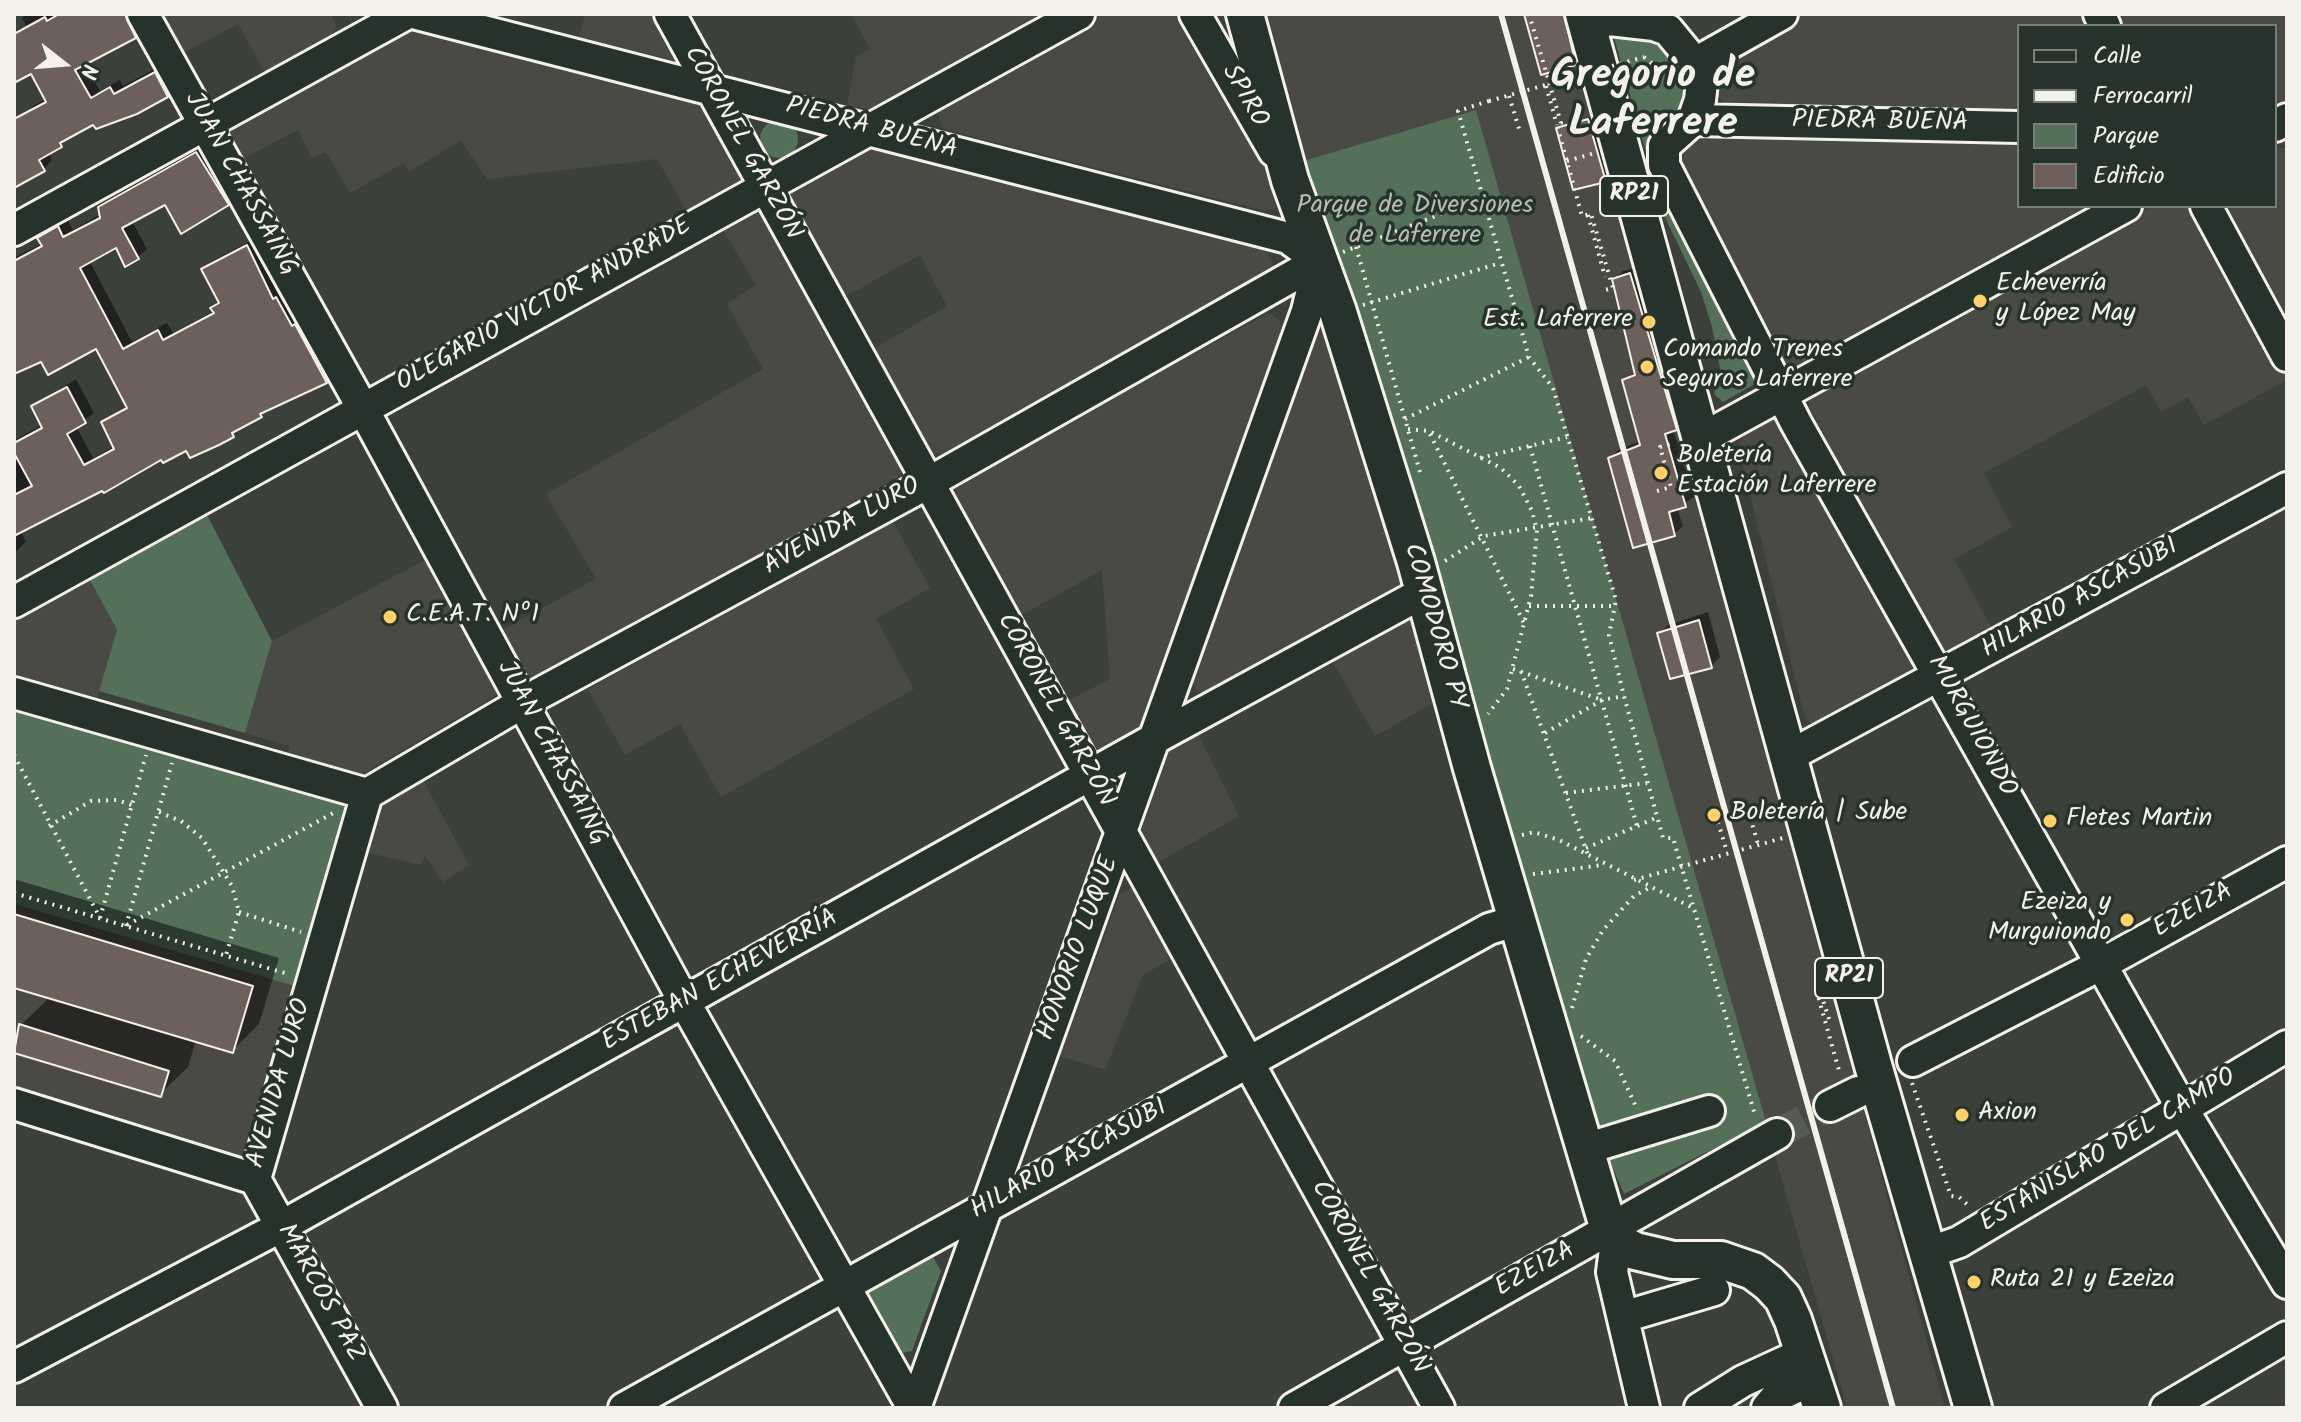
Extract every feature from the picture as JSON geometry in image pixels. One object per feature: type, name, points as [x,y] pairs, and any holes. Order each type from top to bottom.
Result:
[{"type":"main road","name":"COMODORO PY","points":[[1245,14],[1290,180],[1338,312],[1424,592],[1612,1235]]},
{"type":"main road","name":"RP21","points":[[1585,20],[1789,756],[1866,1078],[1928,1253],[1973,1408]]},
{"type":"main road","points":[[1612,1235],[1655,1257],[1721,1260],[1753,1271],[1783,1298],[1814,1380]]},
{"type":"street","name":"JUAN CHASSAING","points":[[143,14],[362,407],[685,1003],[914,1408]]},
{"type":"street","points":[[14,230],[406,14]]},
{"type":"street","name":"PIEDRA BUENA","points":[[417,14],[711,87],[1288,238],[1319,261]]},
{"type":"street","name":"CORONEL GARZÓN","points":[[670,14],[1439,1408]]},
{"type":"street","name":"OLEGARIO VICTOR ANDRADE","points":[[14,602],[362,407],[1079,14]]},
{"type":"street","name":"SPIRO","points":[[1195,14],[1290,180]]},
{"type":"street","points":[[1695,63],[1782,14]]},
{"type":"street","points":[[1585,20],[1639,17],[1668,30],[1695,63],[1702,82],[1693,120]]},
{"type":"street","name":"PIEDRA BUENA","points":[[1693,120],[2017,127]]},
{"type":"street","name":"MURGUIONDO","points":[[1693,120],[1670,138],[1662,155],[1664,165],[1781,394],[2182,1108],[2287,1283]]},
{"type":"street","points":[[1699,439],[2122,208]]},
{"type":"street","points":[[2207,208],[2287,356]]},
{"type":"street","name":"AVENIDA LURO","points":[[14,1104],[255,1179],[367,794],[522,703],[928,483],[1319,261]]},
{"type":"street","name":"HONORIO LUQUE","points":[[914,1408],[1307,311],[1319,261]]},
{"type":"street","name":"HILARIO ASCASUBI","points":[[1789,756],[2287,488]]},
{"type":"street","name":"ESTEBAN ECHEVERRÍA","points":[[14,1367],[282,1226],[1156,738],[1424,592]]},
{"type":"street","points":[[14,693],[367,794]]},
{"type":"street","name":"EZEIZA","points":[[1913,1061],[2102,964],[2287,862]]},
{"type":"street","name":"HILARIO ASCASUBI","points":[[624,1408],[844,1289],[1247,1061],[1489,929],[1518,920]]},
{"type":"street","name":"EZEIZA","points":[[1830,1106],[1866,1078],[2085,962],[2102,964]]},
{"type":"street","name":"ESTANISLAO DEL CAMPO","points":[[1928,1253],[1959,1242],[2287,1046]]},
{"type":"street","points":[[1585,1149],[1709,1111]]},
{"type":"street","name":"EZEIZA","points":[[1294,1408],[1406,1344],[1612,1235],[1766,1124]]},
{"type":"street","name":"MARCOS PAZ","points":[[255,1179],[382,1408]]},
{"type":"street","name":"COMODORO PY","points":[[1612,1235],[1612,1272],[1644,1408]]},
{"type":"street","points":[[1623,1317],[1714,1290]]},
{"type":"street","points":[[2166,1408],[2287,1337]]},
{"type":"street","points":[[1700,1408],[1743,1381],[1814,1380]]},
{"type":"street","points":[[1767,1408],[1776,1397],[1814,1380]]},
{"type":"path","points":[[1529,14],[1561,123],[1557,125]]},
{"type":"path","points":[[1644,57],[1458,111],[1529,357],[1553,388],[1592,518],[1615,606],[1609,635],[1663,838],[1673,838],[1693,908],[1766,1124]]},
{"type":"path","points":[[1546,86],[1582,216],[1591,214],[1613,288],[1605,290]]},
{"type":"path","points":[[1509,96],[1520,132]]},
{"type":"path","points":[[1319,261],[1482,198]]},
{"type":"path","points":[[1588,215],[1605,277]]},
{"type":"path","points":[[1338,312],[1500,263]]},
{"type":"path","points":[[1405,419],[1529,357]]},
{"type":"path","points":[[1408,429],[1429,431],[1501,468],[1519,486],[1536,526],[1536,555],[1525,623],[1513,669],[1501,699],[1488,714]]},
{"type":"path","points":[[1429,431],[1525,623]]},
{"type":"path","points":[[1480,458],[1567,437]]},
{"type":"path","points":[[1657,491],[1671,487],[1660,447],[1699,439]]},
{"type":"path","points":[[1530,446],[1637,826]]},
{"type":"path","points":[[1445,561],[1482,538],[1592,518]]},
{"type":"path","points":[[1529,606],[1615,606]]},
{"type":"path","points":[[1513,669],[1602,700]]},
{"type":"path","points":[[1521,671],[1588,855]]},
{"type":"path","points":[[1545,733],[1602,700],[1624,696]]},
{"type":"path","points":[[100,918],[132,805],[166,734]]},
{"type":"path","points":[[126,926],[159,812],[166,734]]},
{"type":"path","points":[[14,755],[100,918]]},
{"type":"path","points":[[1566,793],[1648,783]]},
{"type":"path","points":[[126,926],[367,794]]},
{"type":"path","points":[[49,826],[91,801],[117,800],[132,805]]},
{"type":"path","points":[[1748,810],[1758,844]]},
{"type":"path","points":[[159,812],[193,829],[225,874],[239,912],[226,955]]},
{"type":"path","points":[[1586,848],[1658,817]]},
{"type":"path","points":[[1718,822],[1727,852]]},
{"type":"path","points":[[1634,880],[1808,830]]},
{"type":"path","points":[[1522,835],[1543,834],[1693,908]]},
{"type":"path","points":[[1533,874],[1606,865]]},
{"type":"path","points":[[1572,1012],[1586,959],[1603,930],[1634,896],[1651,887]]},
{"type":"path","points":[[14,893],[312,981]]},
{"type":"path","points":[[239,912],[324,939]]},
{"type":"path","points":[[1579,1035],[1615,1061],[1634,1100],[1643,1131]]},
{"type":"shaded area","points":[[159,14],[331,14],[336,26],[330,40],[266,74],[238,24],[180,55]]},
{"type":"shaded area","points":[[585,14],[662,14],[681,59],[677,61],[579,37]]},
{"type":"shaded area","points":[[851,14],[1053,14],[879,111],[847,105],[856,57],[870,49]]},
{"type":"shaded area","points":[[1099,14],[1186,14],[1273,170],[1280,202],[1278,207],[1265,211],[943,129],[938,114],[945,99]]},
{"type":"shaded area","points":[[1265,14],[1563,14],[1945,1408],[1847,1408],[1476,110],[1303,161]]},
{"type":"shaded area","points":[[1806,14],[2090,14],[2096,24],[2017,24],[2017,111],[1726,107],[1717,94],[1719,64]]},
{"type":"shaded area","points":[[2115,14],[2287,14],[2287,103],[2277,109],[2277,24],[2121,24]]},
{"type":"shaded area","points":[[411,30],[701,101],[742,169],[738,182],[732,190],[688,214],[657,159],[487,179],[461,140],[409,172],[404,163],[350,193],[326,152],[312,158],[298,130],[240,160],[228,139],[231,124]]},
{"type":"shaded area","points":[[1689,136],[2017,141],[2017,208],[2099,208],[1798,372],[1781,368],[1669,152]]},
{"type":"shaded area","points":[[868,146],[1266,249],[1274,267],[1265,276],[943,454],[930,454],[924,449],[870,351],[947,306],[920,255],[841,299],[788,203],[789,189]]},
{"type":"shaded area","points":[[2277,148],[2287,148],[2287,327],[2223,208],[2277,208]]},
{"type":"shaded area","points":[[2150,208],[2199,208],[2287,371],[2287,380],[2204,425],[2188,397],[2161,412],[2146,385],[1984,473],[2012,527],[1954,559],[1995,634],[1952,654],[1939,647],[1809,407],[1810,393],[1815,387]]},
{"type":"shaded area","points":[[754,209],[764,212],[904,460],[900,476],[541,677],[524,674],[500,631],[596,579],[546,494],[763,369],[727,304],[756,285],[720,225]]},
{"type":"shaded area","points":[[1269,313],[1281,321],[1281,336],[1141,727],[1104,751],[1091,749],[1064,703],[1110,679],[1102,570],[1018,617],[952,495],[955,484]]},
{"type":"shaded area","points":[[1321,330],[1326,331],[1405,579],[1398,591],[1210,692],[1196,692],[1191,677],[1315,337]]},
{"type":"shaded area","points":[[1777,413],[1919,662],[1914,678],[1816,727],[1805,718],[1738,446],[1744,430]]},
{"type":"shaded area","points":[[892,520],[930,588],[876,619],[914,689],[721,797],[680,724],[625,755],[588,689]]},
{"type":"shaded area","points":[[425,560],[453,614],[460,611],[499,688],[497,695],[355,778],[286,760],[290,746],[245,733],[272,641]]},
{"type":"shaded area","points":[[85,571],[117,630],[95,705],[14,682],[14,610]]},
{"type":"shaded area","points":[[1404,616],[1413,623],[1435,702],[1375,736],[1329,655]]},
{"type":"shaded area","points":[[1196,731],[1239,816],[1155,864],[1142,839],[1142,829],[1169,751],[1175,743]]},
{"type":"shaded area","points":[[422,778],[469,865],[443,882],[425,856],[421,865],[360,851],[378,803]]},
{"type":"shaded area","points":[[1131,888],[1139,890],[1178,955],[1143,975],[1105,1070],[1060,1056],[1120,894]]},
{"type":"shaded area","points":[[14,904],[298,987],[248,1156],[241,1161],[14,1095]]},
{"type":"green space","points":[[1613,34],[1655,34],[1689,74],[1683,110],[1656,139],[1762,380],[1723,402],[1714,394],[1721,373],[1712,327],[1701,292],[1663,213]]},
{"type":"green space","name":"Parque de Diversiones de Laferrere","points":[[1476,110],[1766,1122],[1624,1194],[1582,1095],[1303,161]]},
{"type":"green space","points":[[779,120],[792,126],[798,139],[792,152],[779,158],[766,152],[760,139],[766,126]]},
{"type":"green space","points":[[203,507],[272,641],[245,733],[99,691],[117,630],[85,571]]},
{"type":"green space","points":[[14,703],[345,801],[350,811],[298,987],[14,904]]},
{"type":"green space","points":[[922,1257],[933,1257],[941,1271],[912,1351],[898,1354],[863,1300],[868,1287]]},
{"type":"building","points":[[59,14],[125,14],[136,38],[75,70],[91,98],[110,87],[114,94],[155,72],[168,97],[137,114],[96,129],[93,125],[60,143],[62,147],[39,160],[45,171],[14,188],[14,119],[46,102],[31,74],[14,83],[14,34],[45,17],[47,21]]},
{"type":"building","points":[[1524,14],[1564,14],[1576,65],[1541,75]]},
{"type":"building","points":[[1588,119],[1606,182],[1573,190],[1556,128]]},
{"type":"building","points":[[196,152],[229,205],[181,234],[165,205],[122,228],[139,259],[125,267],[116,248],[80,268],[123,349],[158,330],[163,340],[214,313],[210,308],[219,303],[201,269],[247,245],[273,299],[276,297],[292,326],[295,324],[327,383],[260,414],[262,417],[232,433],[234,437],[219,445],[190,458],[186,451],[163,463],[161,460],[104,493],[102,491],[14,536],[14,495],[32,486],[14,453],[14,443],[42,428],[31,406],[67,387],[86,423],[67,434],[84,465],[114,449],[101,422],[127,408],[96,349],[48,375],[41,362],[14,374],[14,261],[42,246],[37,238],[58,226],[63,237],[100,218],[98,207]]},
{"type":"building","points":[[1630,273],[1677,430],[1665,434],[1686,507],[1669,512],[1675,536],[1633,548],[1608,458],[1640,445],[1622,380],[1635,375],[1612,279]]},
{"type":"building","points":[[1699,620],[1712,668],[1670,679],[1657,633]]},
{"type":"building","points":[[14,914],[253,986],[233,1053],[14,988]]},
{"type":"building","points":[[19,1024],[169,1071],[161,1097],[14,1053]]},
{"type":"tunnel","points":[[1777,1134],[1830,1106]]},
{"type":"railway","points":[[1501,14],[1893,1408]]},
{"type":"place","name":"Echeverría y López May","points":[[1980,301]]},
{"type":"place","name":"Est. Laferrere","points":[[1649,322]]},
{"type":"place","name":"Comando Trenes Seguros Laferrere","points":[[1647,367]]},
{"type":"place","name":"Boletería Estación Laferrere","points":[[1661,473]]},
{"type":"place","name":"C.E.A.T. Nº1","points":[[390,617]]},
{"type":"place","name":"Boletería | Sube","points":[[1714,815]]},
{"type":"place","name":"Fletes Martin","points":[[2050,821]]},
{"type":"place","name":"Ezeiza y Murguiondo","points":[[2127,920]]},
{"type":"place","name":"Axion","points":[[1962,1115]]},
{"type":"place","name":"Ruta 21 y Ezeiza","points":[[1974,1282]]},
{"type":"district","name":"Gregorio de Laferrere","points":[[1653,104]]}]
